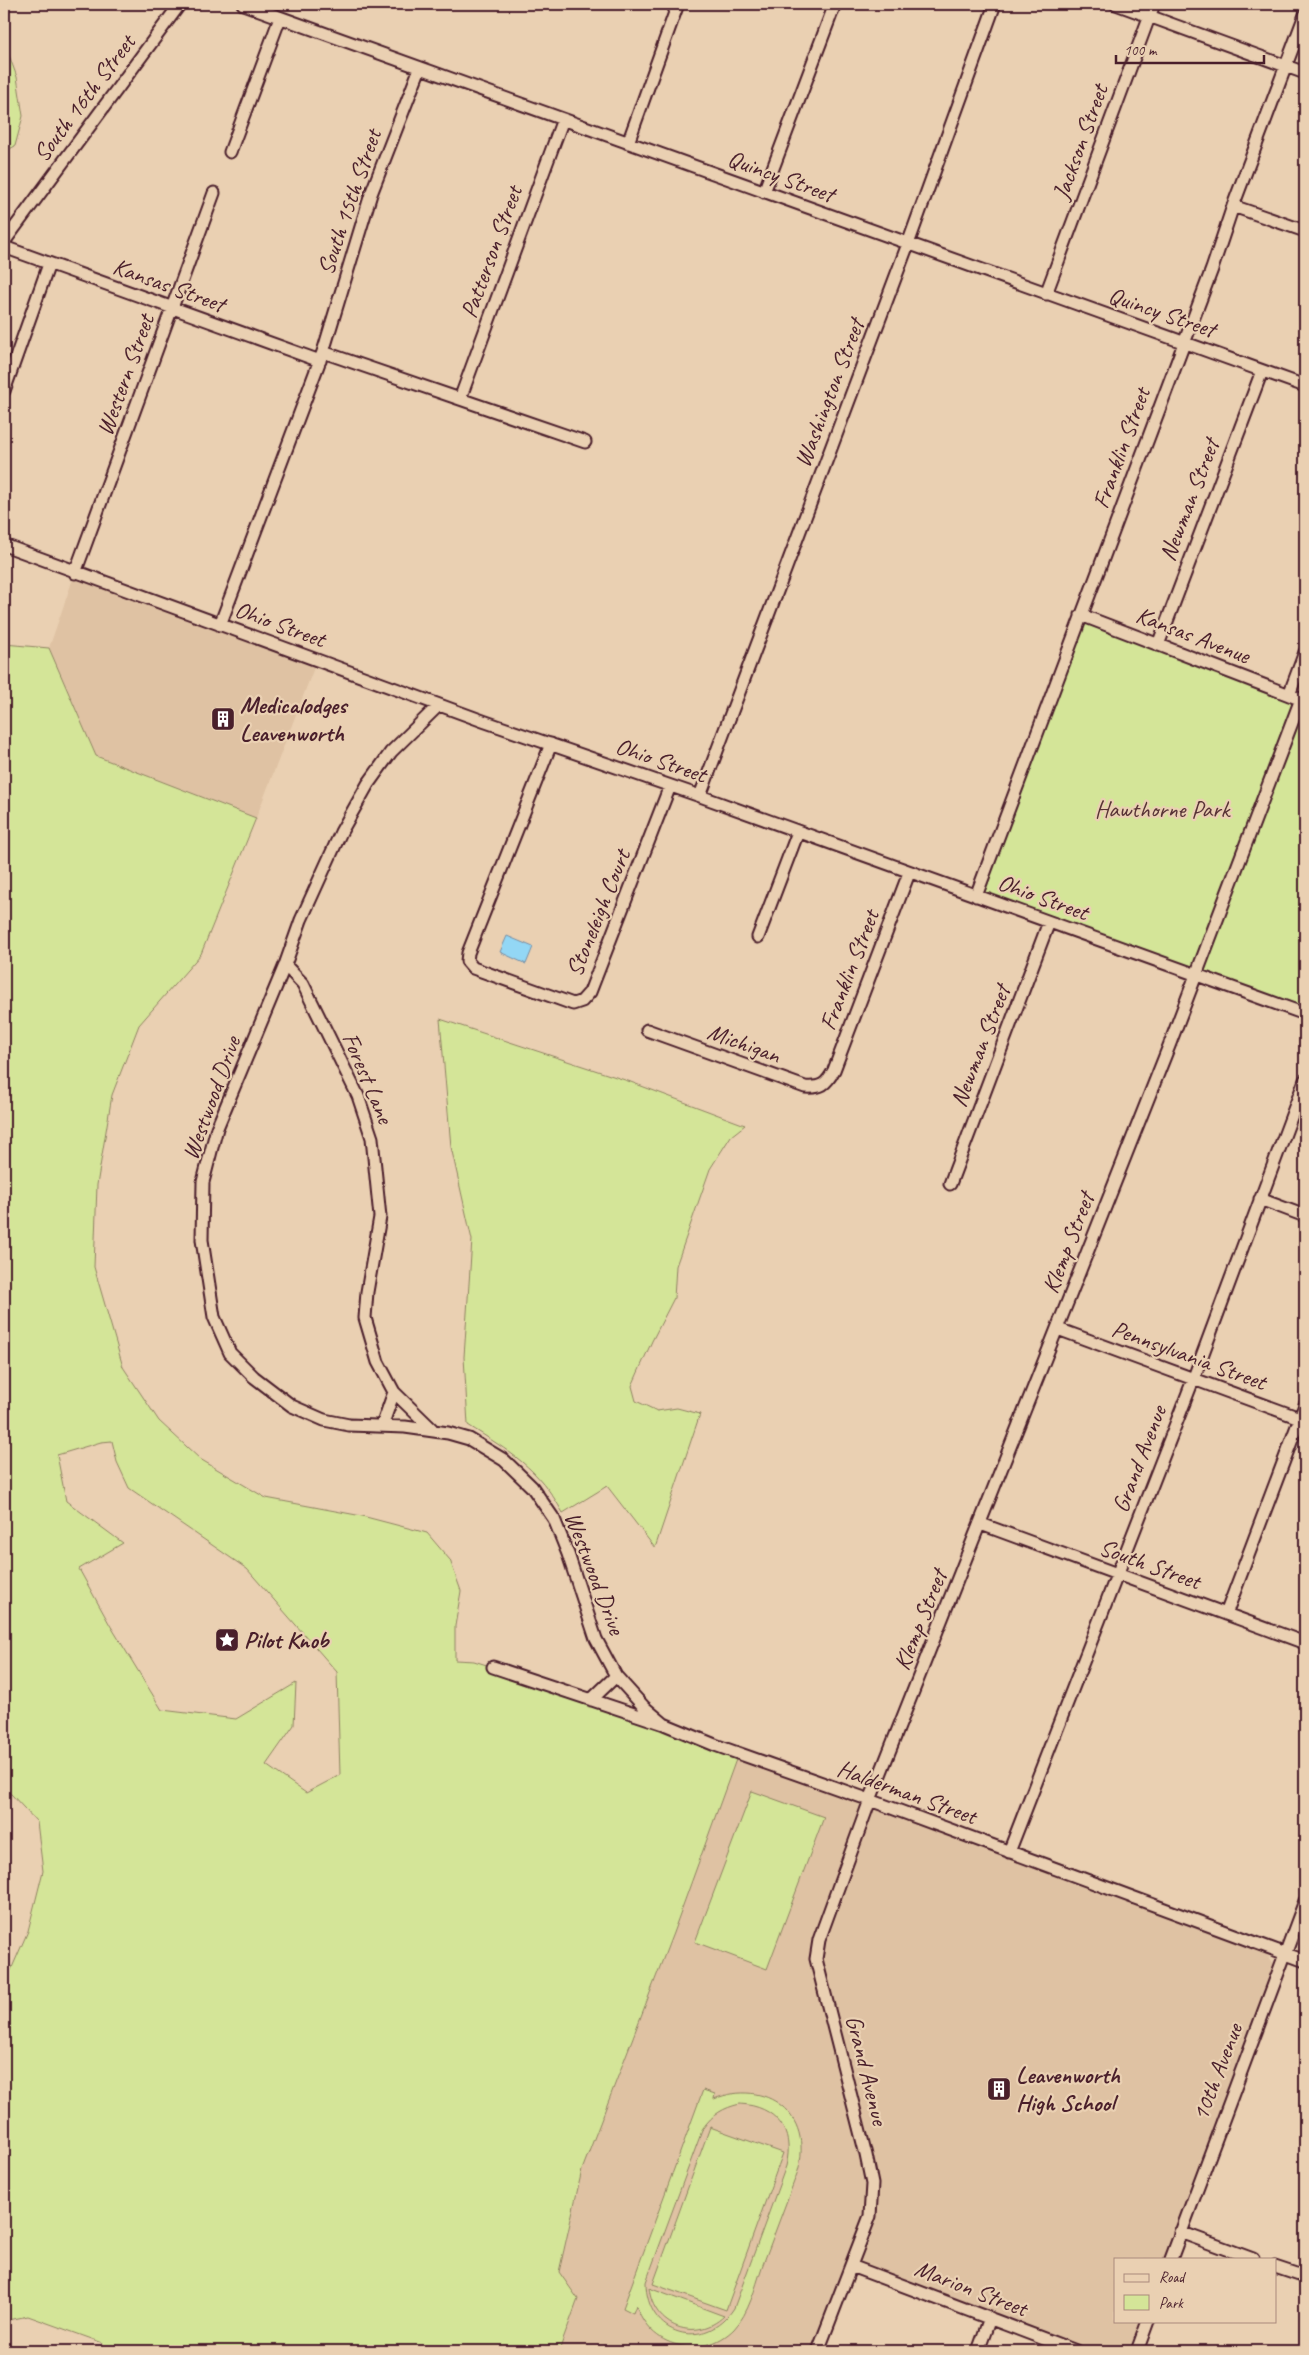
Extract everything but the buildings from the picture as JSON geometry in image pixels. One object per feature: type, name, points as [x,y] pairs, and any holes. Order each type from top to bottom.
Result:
[{"type":"street","name":"South 16th Street","points":[[4,242],[180,4]]},
{"type":"street","name":"Quincy Street","points":[[242,4],[1305,386]]},
{"type":"street","points":[[628,143],[678,4]]},
{"type":"street","points":[[764,192],[835,4]]},
{"type":"street","name":"Washington Street","points":[[700,796],[908,244],[995,4]]},
{"type":"street","points":[[1116,4],[1305,73]]},
{"type":"street","name":"Jackson Street","points":[[1046,294],[1154,4]]},
{"type":"street","name":"Franklin Street","points":[[976,896],[1212,269],[1305,15]]},
{"type":"street","points":[[230,152],[280,18]]},
{"type":"street","name":"South 15th Street","points":[[220,625],[321,357],[371,194],[420,68]]},
{"type":"street","name":"Patterson Street","points":[[460,399],[563,120]]},
{"type":"street","name":"Western Street","points":[[75,572],[214,193]]},
{"type":"street","points":[[1234,206],[1305,231]]},
{"type":"street","name":"Kansas Street","points":[[4,247],[172,308],[321,357],[460,399],[585,442]]},
{"type":"street","points":[[4,391],[49,264]]},
{"type":"street","name":"Newman Street","points":[[1158,645],[1262,371]]},
{"type":"street","name":"Ohio Street","points":[[4,545],[440,705],[700,796],[909,873],[1305,1014]]},
{"type":"street","name":"Kansas Avenue","points":[[1081,615],[1289,695]]},
{"type":"street","points":[[1303,700],[1289,695],[1305,652]]},
{"type":"street","name":"Klemp Street","points":[[870,1800],[1058,1329],[1303,700]]},
{"type":"street","name":"Westwood Drive","points":[[440,705],[391,752],[368,784],[341,832],[309,903],[217,1128],[203,1182],[202,1240],[214,1317],[230,1353],[254,1377],[292,1406],[324,1420],[341,1423],[432,1429],[469,1439],[504,1460],[532,1487],[554,1518],[596,1638],[616,1676],[644,1707],[664,1724]]},
{"type":"street","name":"Stoneleigh Court","points":[[551,744],[468,953],[468,961],[474,968],[573,1004],[582,1001],[590,992],[670,786]]},
{"type":"street","points":[[758,937],[798,832]]},
{"type":"street","name":"Franklin Street","points":[[827,1082],[834,1070],[909,873]]},
{"type":"street","name":"Newman Street","points":[[950,1184],[1049,922]]},
{"type":"street","name":"Forest Lane","points":[[285,965],[303,984],[358,1096],[372,1138],[380,1217],[367,1292],[365,1318],[378,1362],[394,1392],[432,1429]]},
{"type":"street","name":"Michigan","points":[[647,1030],[804,1087],[816,1088],[827,1082]]},
{"type":"street","name":"Grand Avenue","points":[[1009,1852],[1193,1380],[1305,1080]]},
{"type":"street","points":[[1260,1199],[1305,1216]]},
{"type":"street","name":"Pennsylvania Street","points":[[1058,1329],[1303,1420]]},
{"type":"street","points":[[382,1426],[394,1392]]},
{"type":"street","points":[[1226,1614],[1303,1420],[1305,1405]]},
{"type":"street","name":"South Street","points":[[981,1524],[1117,1576],[1305,1644]]},
{"type":"street","name":"Halderman Street","points":[[493,1667],[664,1724],[714,1745],[870,1800],[1305,1961]]},
{"type":"street","points":[[591,1700],[616,1676]]},
{"type":"street","name":"Grand Avenue","points":[[818,2351],[870,2216],[872,2184],[816,1959],[818,1940],[870,1800]]},
{"type":"street","name":"10th Avenue","points":[[1171,2258],[1305,1901]]},
{"type":"street","points":[[1180,2232],[1250,2258]]},
{"type":"street","name":"Marion Street","points":[[851,2266],[1076,2351]]},
{"type":"street","points":[[1276,2267],[1305,2277]]},
{"type":"street","points":[[978,2351],[990,2318]]},
{"type":"street","points":[[1138,2351],[1148,2322]]},
{"type":"shaded area","points":[[75,573],[317,660],[256,818],[96,756],[49,648]]},
{"type":"shaded area","points":[[738,1754],[1265,1952],[1275,1965],[1233,2075],[1171,2258],[1114,2258],[1114,2322],[1148,2322],[1137,2351],[1076,2351],[851,2266],[818,2351],[559,2351],[578,2299],[559,2272],[582,2170],[673,1933]]},
{"type":"green space","points":[[4,42],[17,77],[23,116],[15,146],[4,152]]},
{"type":"green space","name":"Hawthorne Park","points":[[1081,615],[1305,701],[1305,1014],[976,896]]},
{"type":"green space","points":[[4,644],[49,648],[96,756],[256,818],[201,954],[139,1025],[112,1095],[97,1185],[94,1267],[123,1367],[159,1421],[200,1459],[266,1498],[362,1516],[427,1533],[450,1560],[461,1591],[455,1626],[455,1660],[474,1661],[493,1667],[738,1754],[673,1933],[582,2170],[559,2272],[578,2299],[559,2351],[279,2351],[276,2349],[274,2351],[111,2351],[103,2343],[28,2316],[4,2321],[4,1986],[28,1931],[43,1871],[37,1822],[11,1794],[4,1792],[4,1110],[10,1089],[8,1075],[4,1073]],"holes":[[[112,1441],[117,1462],[129,1488],[247,1569],[337,1672],[340,1775],[306,1793],[266,1765],[294,1725],[296,1683],[236,1719],[162,1710],[110,1625],[79,1569],[123,1543],[66,1501],[57,1455],[101,1442]]]},
{"type":"green space","points":[[440,1019],[628,1081],[745,1125],[731,1136],[710,1169],[676,1266],[674,1298],[632,1386],[636,1401],[657,1411],[677,1408],[700,1414],[655,1548],[607,1486],[563,1513],[544,1484],[533,1472],[510,1453],[468,1425],[464,1357],[472,1240],[451,1147]]},
{"type":"green space","points":[[752,1791],[824,1817],[767,1969],[695,1942]]},
{"type":"green space","points":[[703,2090],[715,2094],[714,2099],[733,2094],[751,2093],[768,2098],[781,2106],[792,2118],[799,2133],[801,2151],[798,2171],[751,2300],[739,2323],[722,2339],[693,2347],[670,2343],[657,2335],[647,2325],[636,2305],[633,2313],[623,2308]],"holes":[[[740,2104],[753,2106],[773,2115],[785,2132],[788,2142],[786,2166],[734,2308],[722,2322],[708,2331],[693,2334],[679,2332],[666,2326],[656,2315],[649,2300],[646,2282],[703,2128],[715,2115],[728,2107]]]},
{"type":"green space","points":[[710,2127],[783,2153],[726,2310],[653,2284]]},
{"type":"green space","points":[[649,2288],[724,2316],[713,2324],[701,2328],[689,2329],[678,2327],[658,2313],[652,2302]]},
{"type":"water","points":[[507,936],[533,947],[526,964],[500,952]]},
{"type":"place","name":"Medicalodges Leavenworth","points":[[223,719]]},
{"type":"place","name":"Pilot Knob","points":[[227,1640]]},
{"type":"place","name":"Leavenworth High School","points":[[999,2089]]}]
